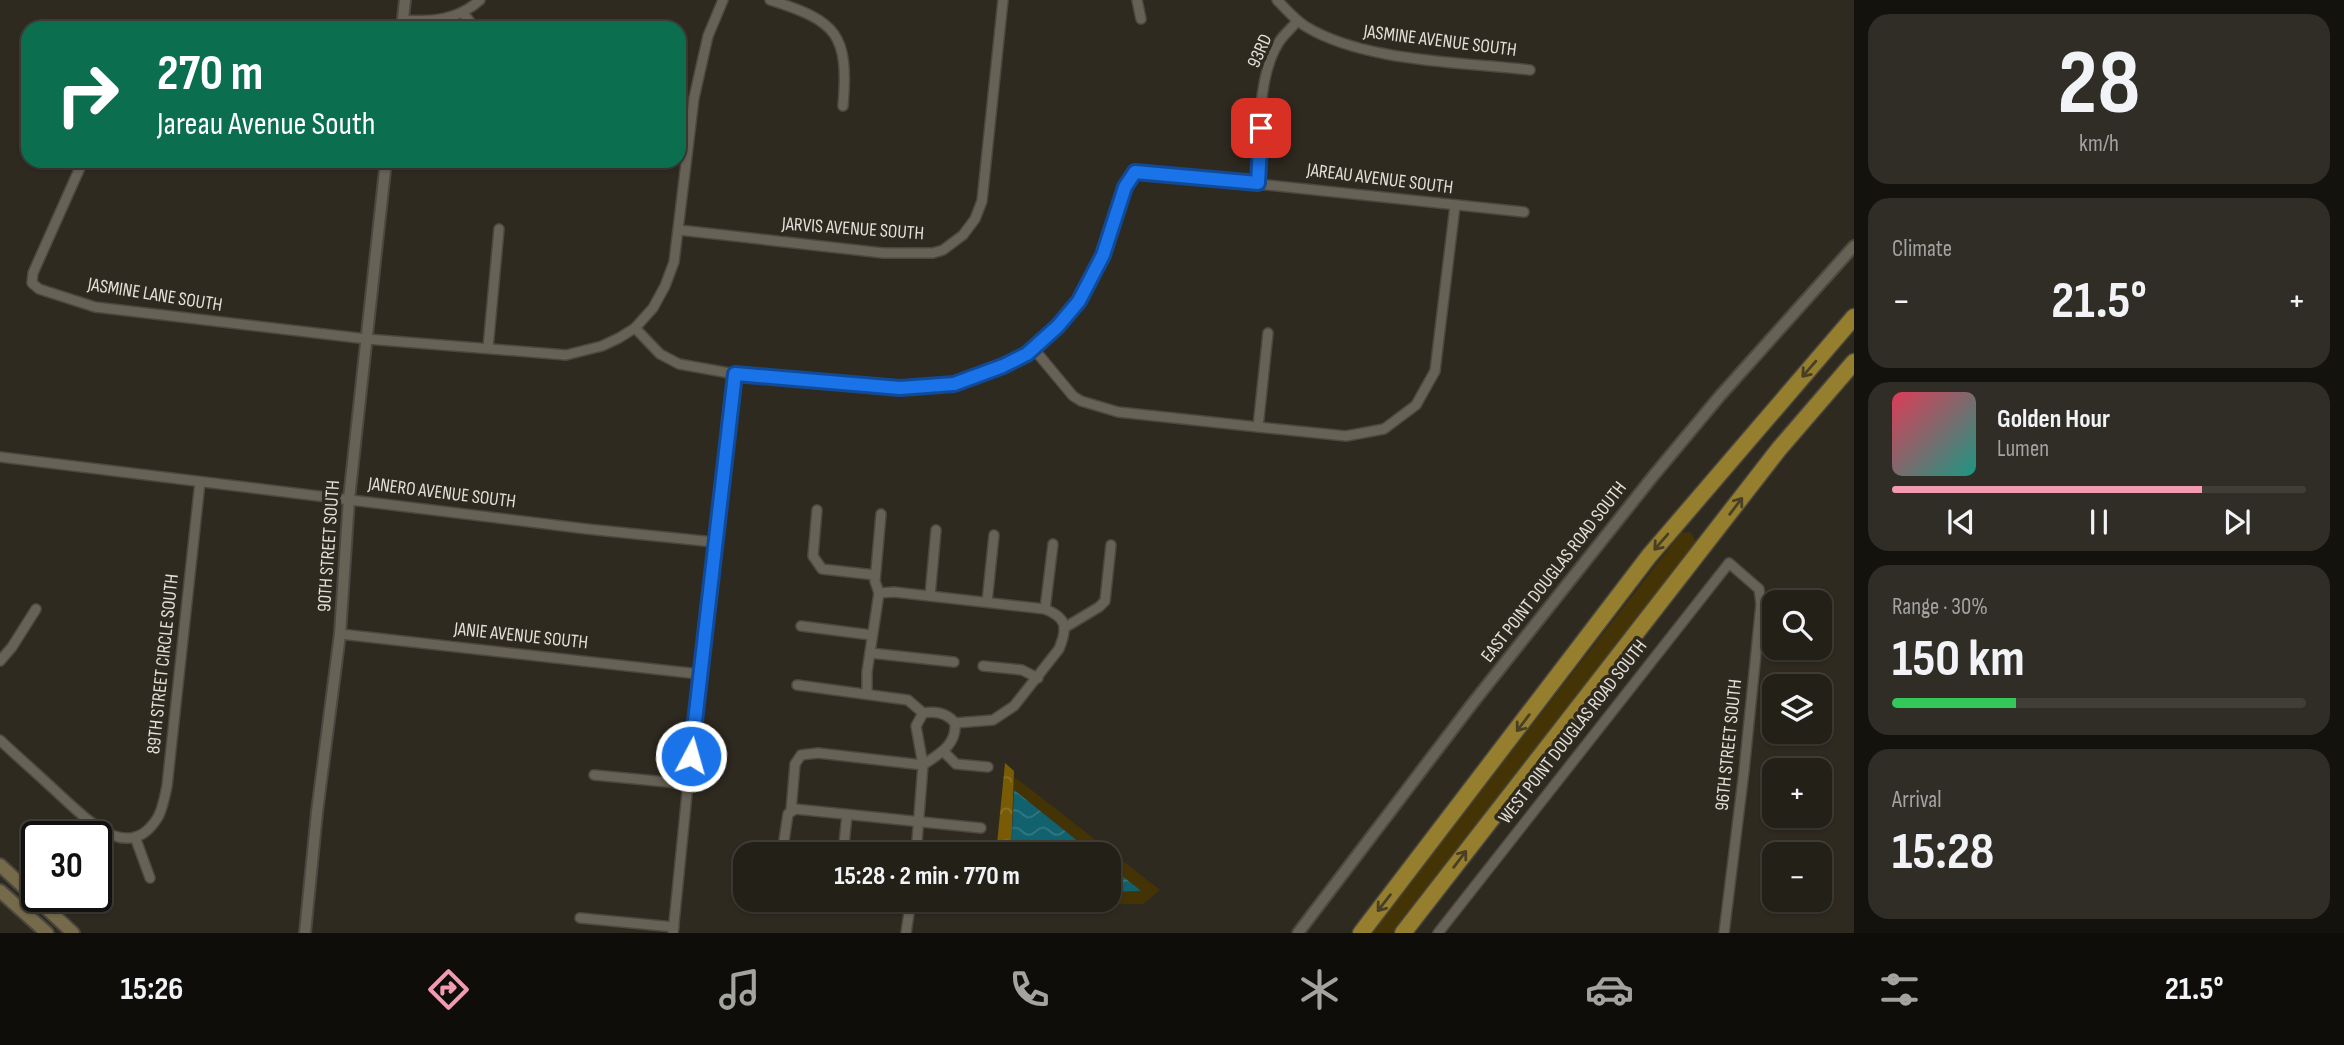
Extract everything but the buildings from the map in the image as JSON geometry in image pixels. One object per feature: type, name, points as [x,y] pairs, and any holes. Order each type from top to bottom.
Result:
[{"type":"highway","points":[[1361,933],[1649,556],[1854,317]]},
{"type":"highway","points":[[1404,933],[1779,449],[1854,362]]},
{"type":"main road","points":[[0,865],[73,933]]},
{"type":"main road","points":[[0,891],[47,933]]},
{"type":"street","points":[[402,21],[405,0]]},
{"type":"street","points":[[430,21],[463,13],[480,0]]},
{"type":"street","points":[[686,168],[694,97],[708,36],[723,0]]},
{"type":"street","points":[[770,0],[819,18],[834,33],[846,65],[843,106]]},
{"type":"street","name":"JARVIS AVENUE SOUTH","points":[[679,230],[883,253],[933,253],[943,250],[963,235],[975,219],[982,201],[1003,0]]},
{"type":"street","points":[[1137,0],[1141,19]]},
{"type":"street","name":"JASMINE AVENUE SOUTH","points":[[1277,0],[1297,21],[1347,46],[1387,54],[1530,70]]},
{"type":"street","points":[[463,13],[469,21]]},
{"type":"street","name":"93RD","points":[[1258,183],[1265,81],[1279,42],[1297,21]]},
{"type":"street","name":"JASMINE LANE SOUTH","points":[[80,168],[33,273],[32,283],[39,289],[95,307],[367,339]]},
{"type":"street","name":"90TH STREET SOUTH","points":[[305,933],[317,811],[340,635],[349,499],[385,168]]},
{"type":"street","points":[[367,339],[566,355],[602,346],[619,338],[635,328],[653,308],[665,286],[674,262],[686,168]]},
{"type":"street","name":"JAREAU AVENUE SOUTH","points":[[635,328],[660,354],[679,364],[735,374],[900,388],[954,384],[1003,366],[1033,348],[1058,326],[1079,301],[1093,278],[1125,187],[1135,172],[1524,212]]},
{"type":"street","points":[[1033,348],[1060,382],[1081,401],[1118,412],[1346,436],[1384,429],[1416,405],[1435,371],[1455,206]]},
{"type":"street","points":[[488,348],[499,229]]},
{"type":"street","name":"EAST POINT DOUGLAS ROAD SOUTH","points":[[1298,933],[1472,704],[1654,475],[1719,397],[1854,246]]},
{"type":"street","points":[[1258,427],[1268,333]]},
{"type":"street","points":[[580,918],[673,930],[699,674],[735,374]]},
{"type":"street","name":"JANERO AVENUE SOUTH","points":[[0,457],[587,529],[714,542]]},
{"type":"street","name":"89TH STREET CIRCLE SOUTH","points":[[135,837],[147,832],[159,815],[167,786],[200,482]]},
{"type":"street","points":[[817,510],[813,556],[822,569],[875,575]]},
{"type":"street","points":[[867,694],[879,593],[875,575],[881,514]]},
{"type":"street","points":[[930,596],[936,530]]},
{"type":"street","points":[[987,602],[994,535]]},
{"type":"street","points":[[1045,608],[1053,544]]},
{"type":"street","points":[[1064,628],[1105,601],[1111,545]]},
{"type":"street","name":"WEST POINT DOUGLAS ROAD SOUTH","points":[[1438,933],[1729,563],[1738,570]]},
{"type":"street","name":"96TH STREET SOUTH","points":[[1724,933],[1761,604],[1759,589],[1738,570]]},
{"type":"street","points":[[879,593],[1045,608],[1060,615],[1064,621],[1059,649],[1014,706],[993,720],[954,723],[944,715],[932,711],[923,713],[916,726],[923,765],[917,842]]},
{"type":"street","points":[[0,661],[36,609]]},
{"type":"street","points":[[801,626],[872,635]]},
{"type":"street","name":"JANIE AVENUE SOUTH","points":[[340,635],[699,674]]},
{"type":"street","points":[[870,653],[954,662]]},
{"type":"street","points":[[983,666],[1022,670],[1038,678]]},
{"type":"street","points":[[797,685],[908,699],[923,713]]},
{"type":"street","points":[[783,842],[786,819],[791,811],[794,764],[801,755],[818,753],[923,765],[943,751],[955,734],[954,723]]},
{"type":"street","points":[[0,740],[79,812],[110,836],[124,839],[135,837],[150,878]]},
{"type":"street","points":[[943,751],[956,764],[988,767]]},
{"type":"street","points":[[594,775],[688,784]]},
{"type":"street","points":[[791,811],[795,809],[981,828]]},
{"type":"street","points":[[844,842],[847,816]]},
{"type":"street","points":[[906,933],[909,912]]},
{"type":"shaded area","points":[[1690,532],[1696,541],[1392,933],[1371,933],[1681,533]]},
{"type":"shaded area","points":[[1014,779],[1098,842],[1079,842],[1014,790]]},
{"type":"shaded area","points":[[1121,860],[1160,890],[1143,904],[1121,904],[1121,892],[1140,891],[1121,875]]},
{"type":"green space","points":[[1005,763],[1014,771],[1011,842],[997,842]]},
{"type":"water","points":[[1014,790],[1079,842],[1012,842]]},
{"type":"water","points":[[1121,875],[1141,891],[1121,892]]},
{"type":"route","points":[[691,756],[735,374],[900,388],[954,384],[1003,366],[1027,354],[1058,326],[1079,301],[1103,255],[1125,187],[1135,172],[1258,183],[1261,128]]}]
